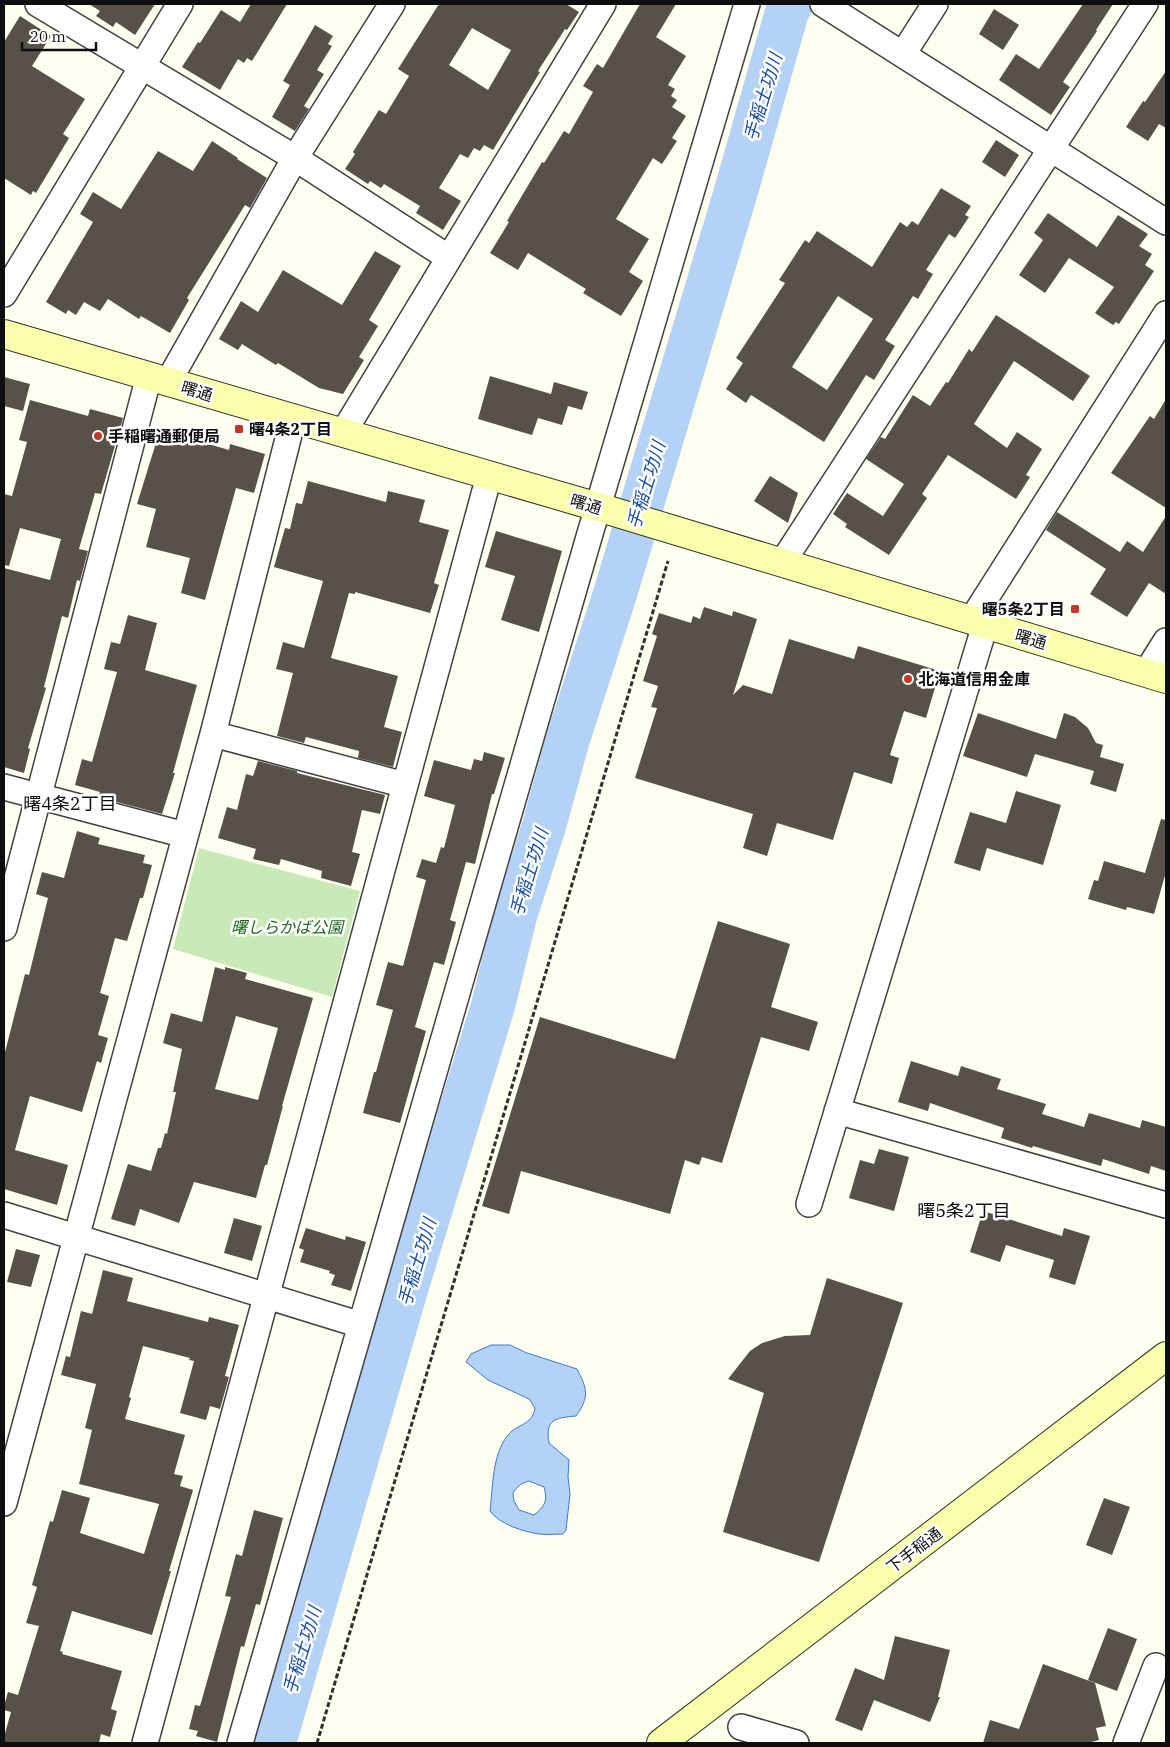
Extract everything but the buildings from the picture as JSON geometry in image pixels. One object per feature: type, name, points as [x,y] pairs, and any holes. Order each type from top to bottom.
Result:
[{"type":"street","points":[[38,4],[295,158],[449,258]]},
{"type":"street","points":[[4,294],[180,4]]},
{"type":"street","points":[[4,928],[38,797],[158,379],[392,4]]},
{"type":"street","points":[[343,433],[603,4]]},
{"type":"street","points":[[240,1743],[361,1325],[606,510],[747,4]]},
{"type":"street","points":[[903,54],[935,4]]},
{"type":"street","points":[[782,564],[1145,4]]},
{"type":"street","points":[[826,5],[1166,222]]},
{"type":"street","points":[[809,1204],[978,623],[1166,314]]},
{"type":"street","name":"曙通","points":[[4,334],[606,510],[1156,676]]},
{"type":"street","points":[[4,1503],[213,734],[293,419]]},
{"type":"street","points":[[145,1743],[489,476]]},
{"type":"street","points":[[1156,676],[1166,641]]},
{"type":"street","points":[[213,734],[405,785]]},
{"type":"street","points":[[4,787],[185,835]]},
{"type":"street","points":[[837,1111],[1166,1205]]},
{"type":"street","points":[[4,1215],[361,1325]]},
{"type":"street","name":"下手稲通","points":[[661,1743],[1166,1356]]},
{"type":"street","points":[[1126,1743],[1156,1666]]},
{"type":"street","points":[[722,1697],[743,1735],[796,1743]]},
{"type":"path","points":[[317,1743],[668,561]]},
{"type":"green space","name":"曙しらかば公園","points":[[199,848],[360,891],[332,997],[173,949]]},
{"type":"water","points":[[491,1345],[510,1345],[527,1353],[577,1369],[586,1392],[583,1403],[576,1416],[553,1421],[550,1424],[548,1435],[549,1443],[569,1460],[570,1494],[566,1530],[563,1534],[539,1534],[519,1529],[499,1520],[490,1511],[494,1471],[499,1452],[508,1435],[531,1418],[535,1408],[529,1399],[488,1380],[466,1362],[471,1354]],"holes":[[[529,1481],[544,1487],[546,1496],[543,1506],[538,1512],[534,1515],[519,1510],[514,1501],[513,1493],[518,1487]]]},
{"type":"waterway","name":"手稲土功川","points":[[274,1743],[407,1286],[493,1006],[515,916],[544,826],[568,739],[615,594],[734,198],[787,12],[791,4]]},
{"type":"place","name":"曙4条2丁目","points":[[239,429]]},
{"type":"place","name":"手稲曙通郵便局","points":[[98,436]]},
{"type":"place","name":"曙5条2丁目","points":[[1075,609]]},
{"type":"place","name":"北海道信用金庫","points":[[908,679]]},
{"type":"district","name":"曙4条2丁目","points":[[70,803]]},
{"type":"district","name":"曙5条2丁目","points":[[964,1210]]}]
